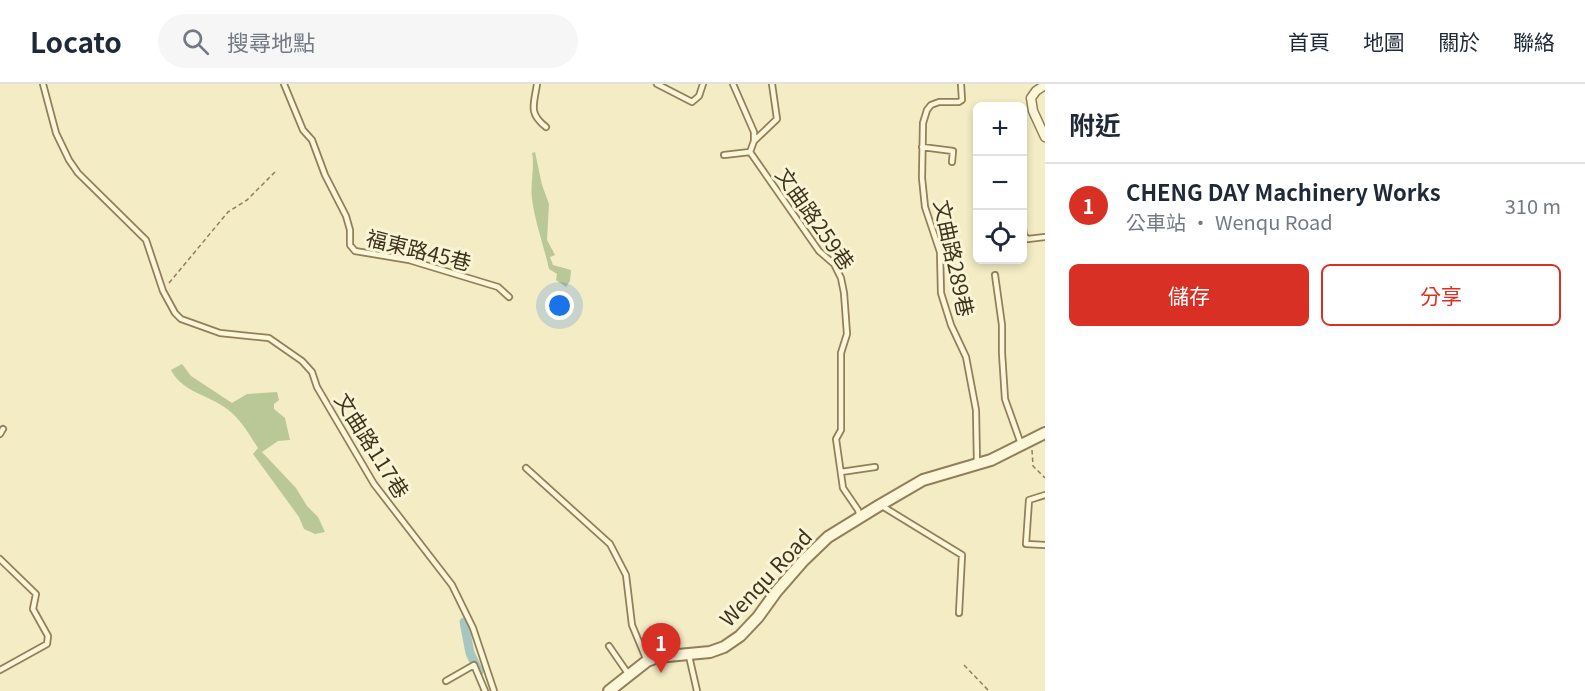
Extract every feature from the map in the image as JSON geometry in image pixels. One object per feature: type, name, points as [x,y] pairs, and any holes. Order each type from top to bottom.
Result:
[{"type":"street","points":[[1045,85],[1031,98],[1031,105],[1045,137]]},
{"type":"street","name":"Wenqu Road","points":[[609,691],[647,661],[657,657],[710,652],[724,647],[740,636],[758,617],[802,561],[828,537],[880,505],[923,480],[991,460],[1045,434]]},
{"type":"lane","name":"文曲路117巷","points":[[43,84],[56,134],[69,160],[78,173],[146,240],[163,291],[175,313],[181,319],[220,333],[269,338],[302,361],[312,372],[317,387],[351,441],[374,484],[452,585],[473,628],[494,691]]},
{"type":"lane","name":"福東路45巷","points":[[284,84],[303,130],[312,140],[325,175],[346,216],[350,230],[350,245],[355,251],[409,260],[498,287],[509,297]]},
{"type":"lane","points":[[537,84],[533,110],[535,118],[546,127]]},
{"type":"lane","points":[[657,84],[692,102],[699,96],[703,84]]},
{"type":"lane","points":[[733,84],[753,132],[754,141]]},
{"type":"lane","points":[[724,155],[750,152],[754,141],[777,119],[772,84]]},
{"type":"lane","name":"文曲路289巷","points":[[961,84],[962,100],[939,102],[931,105],[927,110],[923,123],[922,178],[925,207],[940,252],[942,293],[951,325],[966,357],[976,410],[977,464]]},
{"type":"lane","points":[[922,147],[953,151],[952,162]]},
{"type":"lane","name":"文曲路259巷","points":[[750,152],[819,251],[834,264],[842,278],[848,334],[842,353],[841,430],[836,440],[843,488],[858,510],[860,517]]},
{"type":"lane","points":[[1027,238],[1045,237]]},
{"type":"lane","name":"文曲路289巷","points":[[995,275],[1002,325],[1005,399],[1027,444]]},
{"type":"lane","points":[[841,472],[874,467]]},
{"type":"lane","points":[[526,468],[610,544],[626,575],[632,625],[647,661]]},
{"type":"lane","points":[[1045,495],[1029,500],[1026,544],[1045,545]]},
{"type":"lane","points":[[880,505],[962,555],[959,613]]},
{"type":"lane","points":[[0,559],[36,594],[33,609],[48,636],[47,644],[0,670]]},
{"type":"lane","points":[[609,646],[629,675]]},
{"type":"lane","points":[[688,653],[697,691]]},
{"type":"lane","points":[[446,681],[474,665],[485,691]]},
{"type":"path","points":[[163,291],[173,276],[228,212],[248,200],[275,172]]},
{"type":"path","points":[[1027,444],[1034,466],[1045,478]]},
{"type":"path","points":[[964,665],[989,691]]},
{"type":"green space","points":[[535,152],[542,185],[549,204],[547,240],[555,255],[550,257],[553,265],[571,270],[570,281],[566,287],[556,280],[557,274],[549,269],[535,216],[532,199],[532,153]]},
{"type":"green space","points":[[182,364],[191,376],[232,403],[247,394],[277,392],[279,400],[274,404],[274,409],[285,418],[290,440],[278,441],[262,452],[296,488],[307,506],[318,517],[325,532],[315,534],[304,529],[299,517],[253,454],[258,448],[240,421],[224,407],[176,378],[171,370]]},
{"type":"waterway","points":[[464,622],[470,653],[479,672]]},
{"type":"place","name":"CHENG DAY Machinery Works","points":[[661,673]]}]
